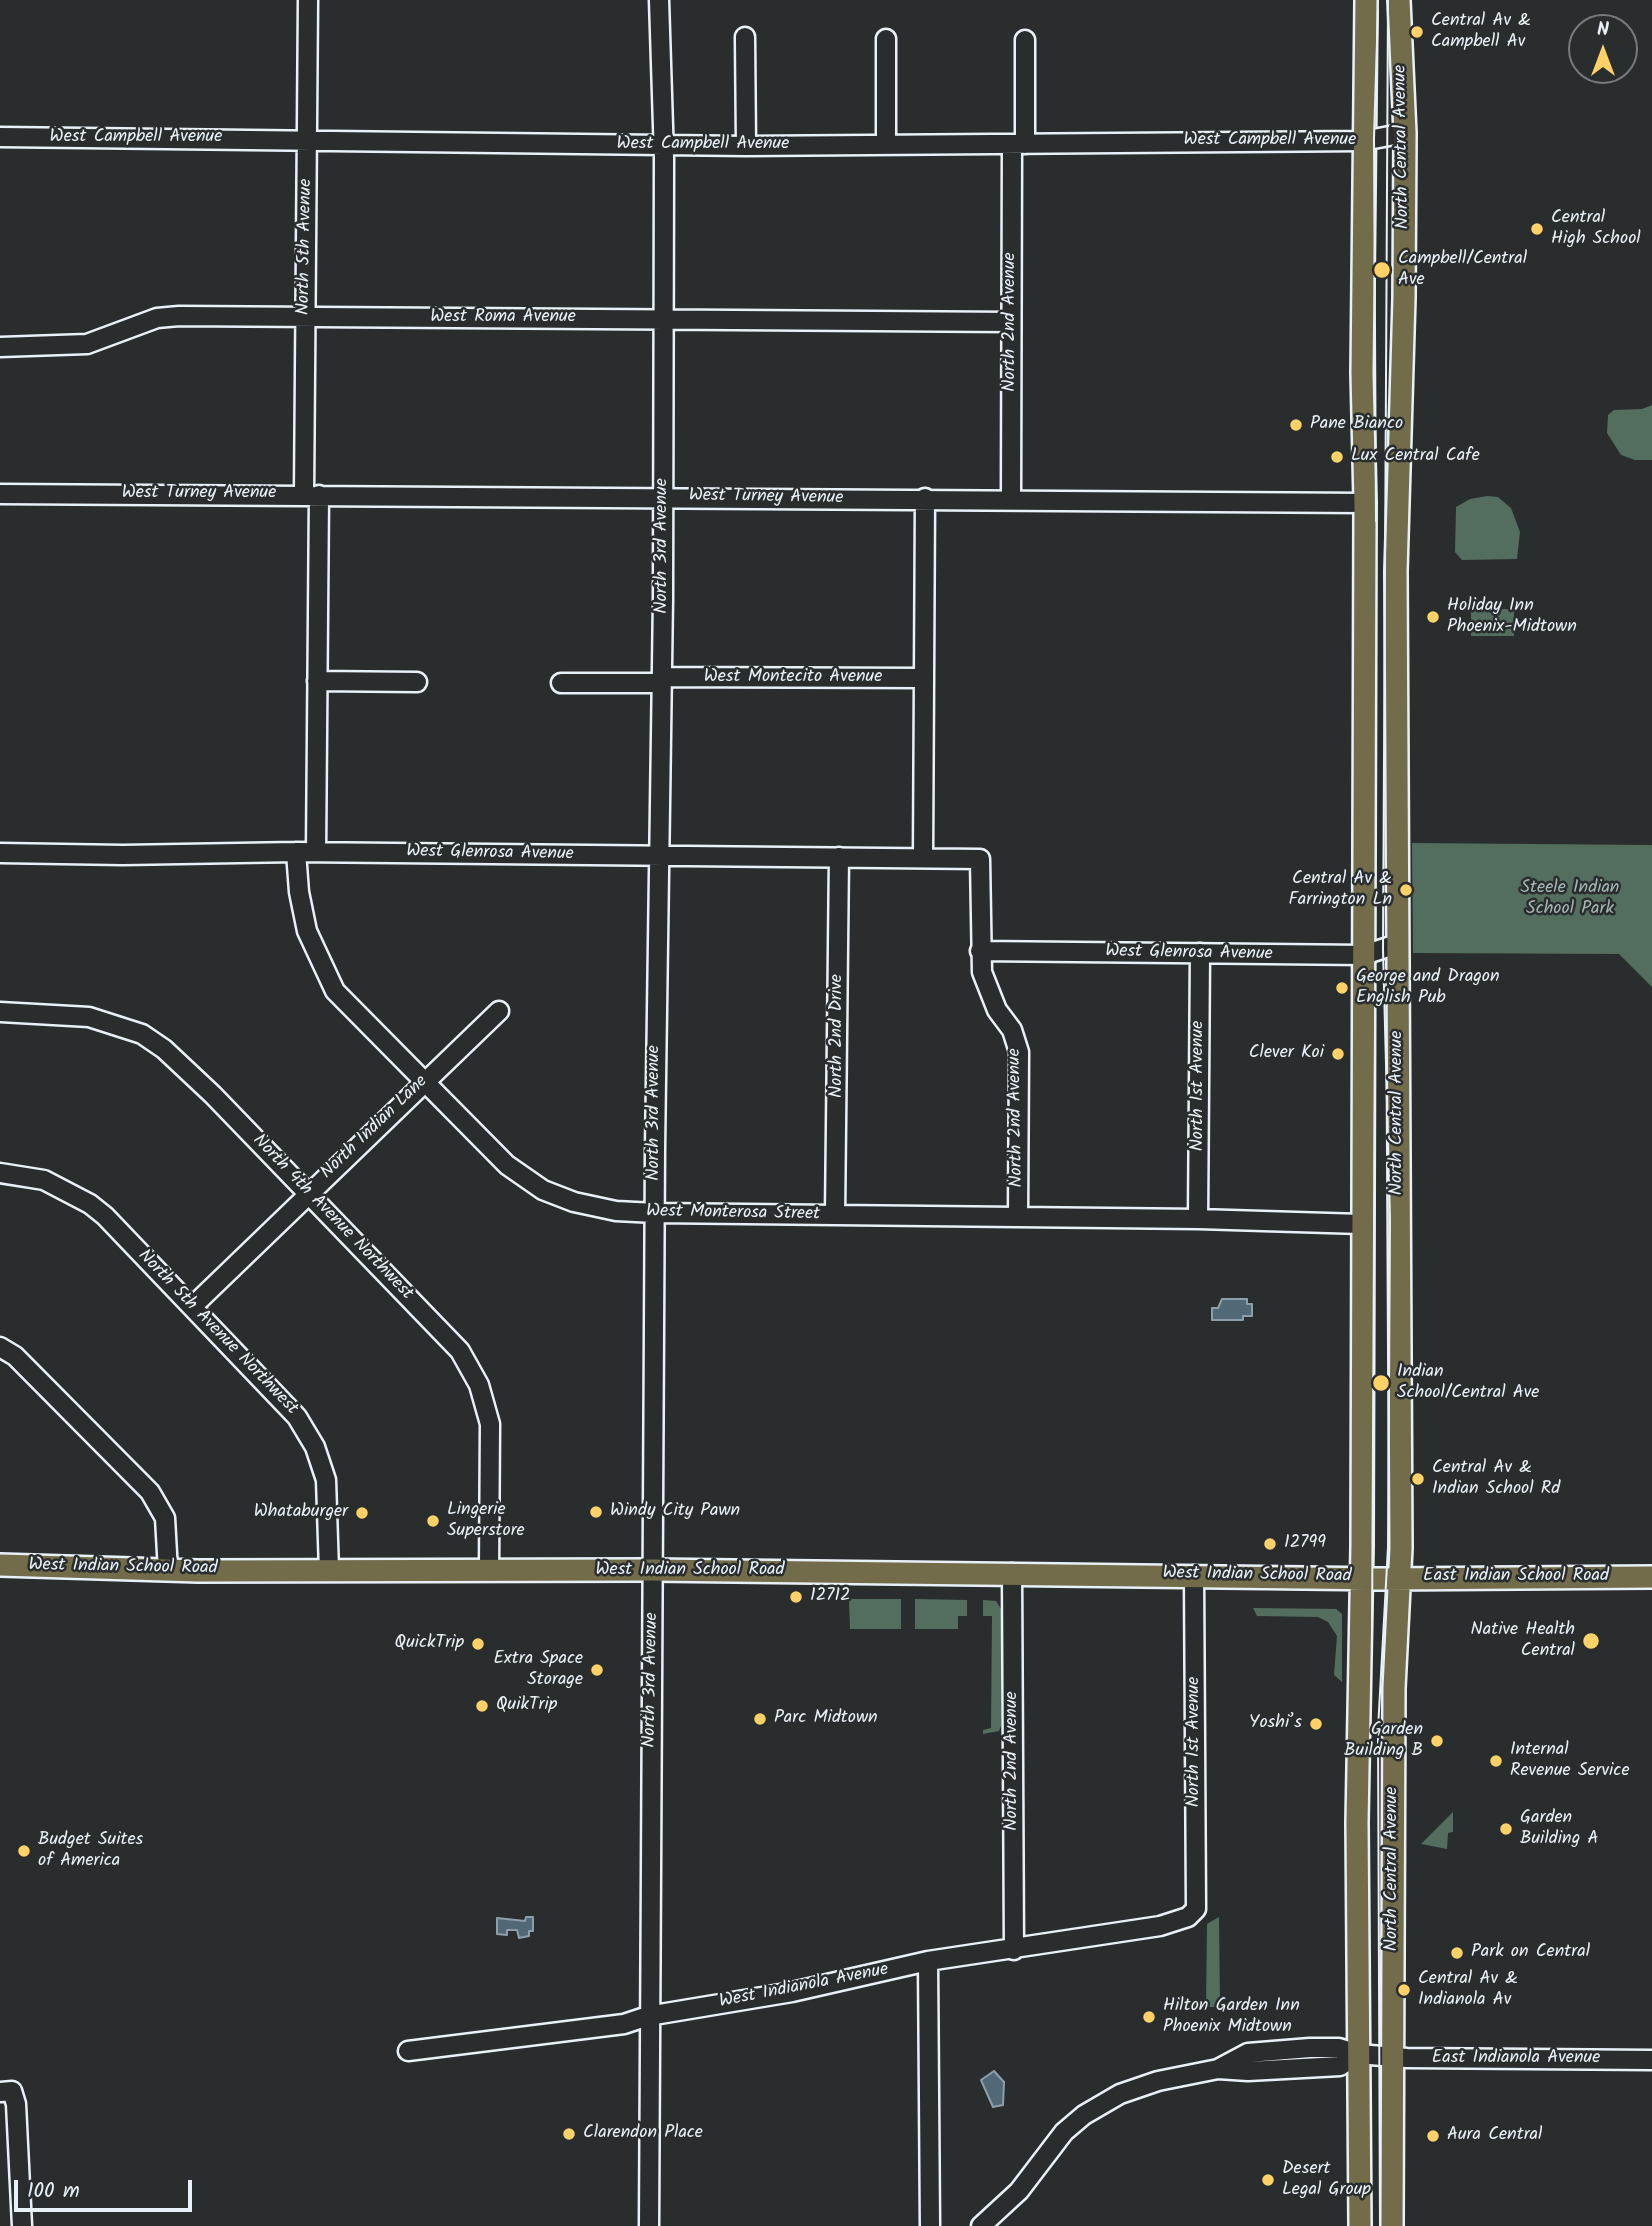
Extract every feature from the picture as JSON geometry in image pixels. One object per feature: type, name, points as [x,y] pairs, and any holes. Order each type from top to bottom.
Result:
[{"type":"main road","name":"North Central Avenue","points":[[1366,0],[1363,141],[1364,955],[1361,1224],[1380,1578],[1394,1688],[1385,2057],[1392,2226]]},
{"type":"main road","name":"North Central Avenue","points":[[1360,2226],[1357,1822],[1380,1578],[1397,944],[1396,571],[1405,132],[1399,0]]},
{"type":"main road","name":"West Indian School Road","points":[[0,1565],[168,1571],[652,1570],[1380,1578]]},
{"type":"main road","name":"East Indian School Road","points":[[1380,1578],[1652,1577]]},
{"type":"street","name":"North 5th Avenue","points":[[309,0],[305,316],[317,681],[316,852]]},
{"type":"street","name":"North 3rd Avenue","points":[[649,2226],[648,2016],[664,319],[659,0]]},
{"type":"street","points":[[745,37],[746,146]]},
{"type":"street","points":[[886,39],[886,144]]},
{"type":"street","name":"North 2nd Avenue","points":[[1011,499],[1011,322],[1025,40]]},
{"type":"street","name":"West Campbell Avenue","points":[[0,137],[746,146],[1363,141],[1405,132]]},
{"type":"street","name":"West Roma Avenue","points":[[0,347],[87,344],[168,317],[1011,322]]},
{"type":"street","name":"West Turney Avenue","points":[[0,494],[925,498],[1364,503]]},
{"type":"street","points":[[923,858],[925,498]]},
{"type":"street","name":"West Montecito Avenue","points":[[561,683],[924,678]]},
{"type":"street","points":[[317,681],[417,682]]},
{"type":"street","name":"West Monterosa Street","points":[[296,852],[299,892],[307,931],[335,991],[507,1165],[543,1190],[598,1209],[655,1213],[1198,1219],[1361,1224]]},
{"type":"street","name":"West Glenrosa Avenue","points":[[0,853],[123,855],[316,852],[980,859]]},
{"type":"street","name":"North 2nd Drive","points":[[835,1215],[839,858]]},
{"type":"street","name":"North 2nd Avenue","points":[[980,859],[982,972],[988,990],[1012,1030],[1019,1052],[1018,1217]]},
{"type":"street","name":"West Glenrosa Avenue","points":[[980,951],[1364,955],[1397,944]]},
{"type":"street","name":"North 1st Avenue","points":[[1198,1219],[1200,953]]},
{"type":"street","name":"North Indian Lane","points":[[193,1306],[424,1080],[499,1011]]},
{"type":"street","name":"North 4th Avenue Northwest","points":[[0,1013],[89,1017],[142,1034],[164,1049],[213,1095],[460,1351],[479,1385],[490,1424],[489,1571]]},
{"type":"street","name":"North 5th Avenue Northwest","points":[[0,1173],[44,1180],[90,1204],[281,1398],[307,1430],[322,1462],[326,1480],[329,1571]]},
{"type":"street","points":[[0,1347],[15,1356],[150,1492],[165,1518],[168,1571]]},
{"type":"street","name":"North 2nd Avenue","points":[[1012,1573],[1014,1950]]},
{"type":"street","name":"North 1st Avenue","points":[[1194,1575],[1196,1909]]},
{"type":"street","name":"West Indianola Avenue","points":[[408,2051],[624,2024],[648,2016],[792,1992],[928,1961],[1160,1926],[1183,1920],[1196,1909]]},
{"type":"street","points":[[928,1961],[930,2226]]},
{"type":"street","name":"East Indianola Avenue","points":[[981,2226],[1020,2191],[1048,2150],[1084,2115],[1119,2094],[1140,2086],[1218,2069],[1248,2053],[1272,2049],[1339,2048],[1358,2054],[1385,2057],[1652,2060]]},
{"type":"street","points":[[6,2091],[16,2104],[22,2226]]},
{"type":"green space","points":[[1652,405],[1652,460],[1635,460],[1621,455],[1607,433],[1608,415],[1614,410],[1642,409]]},
{"type":"green space","points":[[1498,497],[1511,508],[1520,532],[1517,559],[1462,560],[1455,552],[1456,507],[1470,499]]},
{"type":"green space","points":[[1471,609],[1514,609],[1514,636],[1471,636]]},
{"type":"green space","name":"Steele Indian School Park","points":[[1412,843],[1652,845],[1652,987],[1619,954],[1413,953]]},
{"type":"green space","points":[[849,1599],[901,1599],[901,1629],[850,1629]]},
{"type":"green space","points":[[915,1599],[967,1600],[967,1616],[958,1616],[958,1629],[915,1629]]},
{"type":"green space","points":[[983,1600],[996,1601],[1001,1609],[1001,1726],[999,1731],[983,1734],[983,1730],[991,1728],[992,1616],[983,1616]]},
{"type":"green space","points":[[1253,1608],[1336,1609],[1342,1614],[1342,1682],[1334,1675],[1337,1636],[1328,1622],[1318,1617],[1257,1616]]},
{"type":"green space","points":[[1453,1812],[1453,1832],[1448,1833],[1447,1849],[1421,1844]]},
{"type":"green space","points":[[1219,1917],[1220,2007],[1206,2007],[1207,1924]]},
{"type":"water","points":[[1222,1299],[1247,1299],[1247,1304],[1252,1304],[1252,1316],[1243,1316],[1243,1320],[1212,1320],[1212,1308],[1218,1308]]},
{"type":"water","points":[[526,1917],[533,1917],[533,1931],[529,1931],[529,1936],[519,1938],[517,1930],[507,1930],[507,1935],[497,1934],[497,1918],[525,1921]]},
{"type":"water","points":[[994,2071],[1004,2082],[1003,2105],[993,2107],[981,2080]]},
{"type":"tram line","points":[[1380,2226],[1378,1729],[1388,1547],[1390,1219],[1383,949],[1388,0]]},
{"type":"tram line","points":[[1376,521],[1374,138],[1378,10]]},
{"type":"tram line","points":[[1372,1634],[1375,1036]]},
{"type":"place","name":"Central Av & Campbell Av","points":[[1417,32]]},
{"type":"place","name":"Central High School","points":[[1537,229]]},
{"type":"place","name":"Campbell/Central Ave","points":[[1382,270]]},
{"type":"place","name":"Pane Bianco","points":[[1296,425]]},
{"type":"place","name":"Lux Central Cafe","points":[[1337,457]]},
{"type":"place","name":"Holiday Inn Phoenix-Midtown","points":[[1433,617]]},
{"type":"place","name":"Central Av & Farrington Ln","points":[[1406,890]]},
{"type":"place","name":"George and Dragon English Pub","points":[[1342,988]]},
{"type":"place","name":"Clever Koi","points":[[1338,1054]]},
{"type":"place","name":"Indian School/Central Ave","points":[[1381,1383]]},
{"type":"place","name":"Central Av & Indian School Rd","points":[[1418,1479]]},
{"type":"place","name":"Windy City Pawn","points":[[596,1512]]},
{"type":"place","name":"Whataburger","points":[[362,1513]]},
{"type":"place","name":"Lingerie Superstore","points":[[433,1521]]},
{"type":"place","name":"12799","points":[[1270,1544]]},
{"type":"place","name":"12712","points":[[796,1597]]},
{"type":"place","name":"Native Health Central","points":[[1591,1641]]},
{"type":"place","name":"QuickTrip","points":[[478,1644]]},
{"type":"place","name":"Extra Space Storage","points":[[597,1670]]},
{"type":"place","name":"QuikTrip","points":[[482,1706]]},
{"type":"place","name":"Parc Midtown","points":[[760,1719]]},
{"type":"place","name":"Yoshi’s","points":[[1316,1724]]},
{"type":"place","name":"Garden Building B","points":[[1437,1741]]},
{"type":"place","name":"Internal Revenue Service","points":[[1496,1761]]},
{"type":"place","name":"Garden Building A","points":[[1506,1829]]},
{"type":"place","name":"Budget Suites of America","points":[[24,1851]]},
{"type":"place","name":"Park on Central","points":[[1457,1953]]},
{"type":"place","name":"Central Av & Indianola Av","points":[[1404,1990]]},
{"type":"place","name":"Hilton Garden Inn Phoenix Midtown","points":[[1149,2017]]},
{"type":"place","name":"Clarendon Place","points":[[569,2134]]},
{"type":"place","name":"Aura Central","points":[[1433,2136]]},
{"type":"place","name":"Desert Legal Group","points":[[1268,2180]]}]
